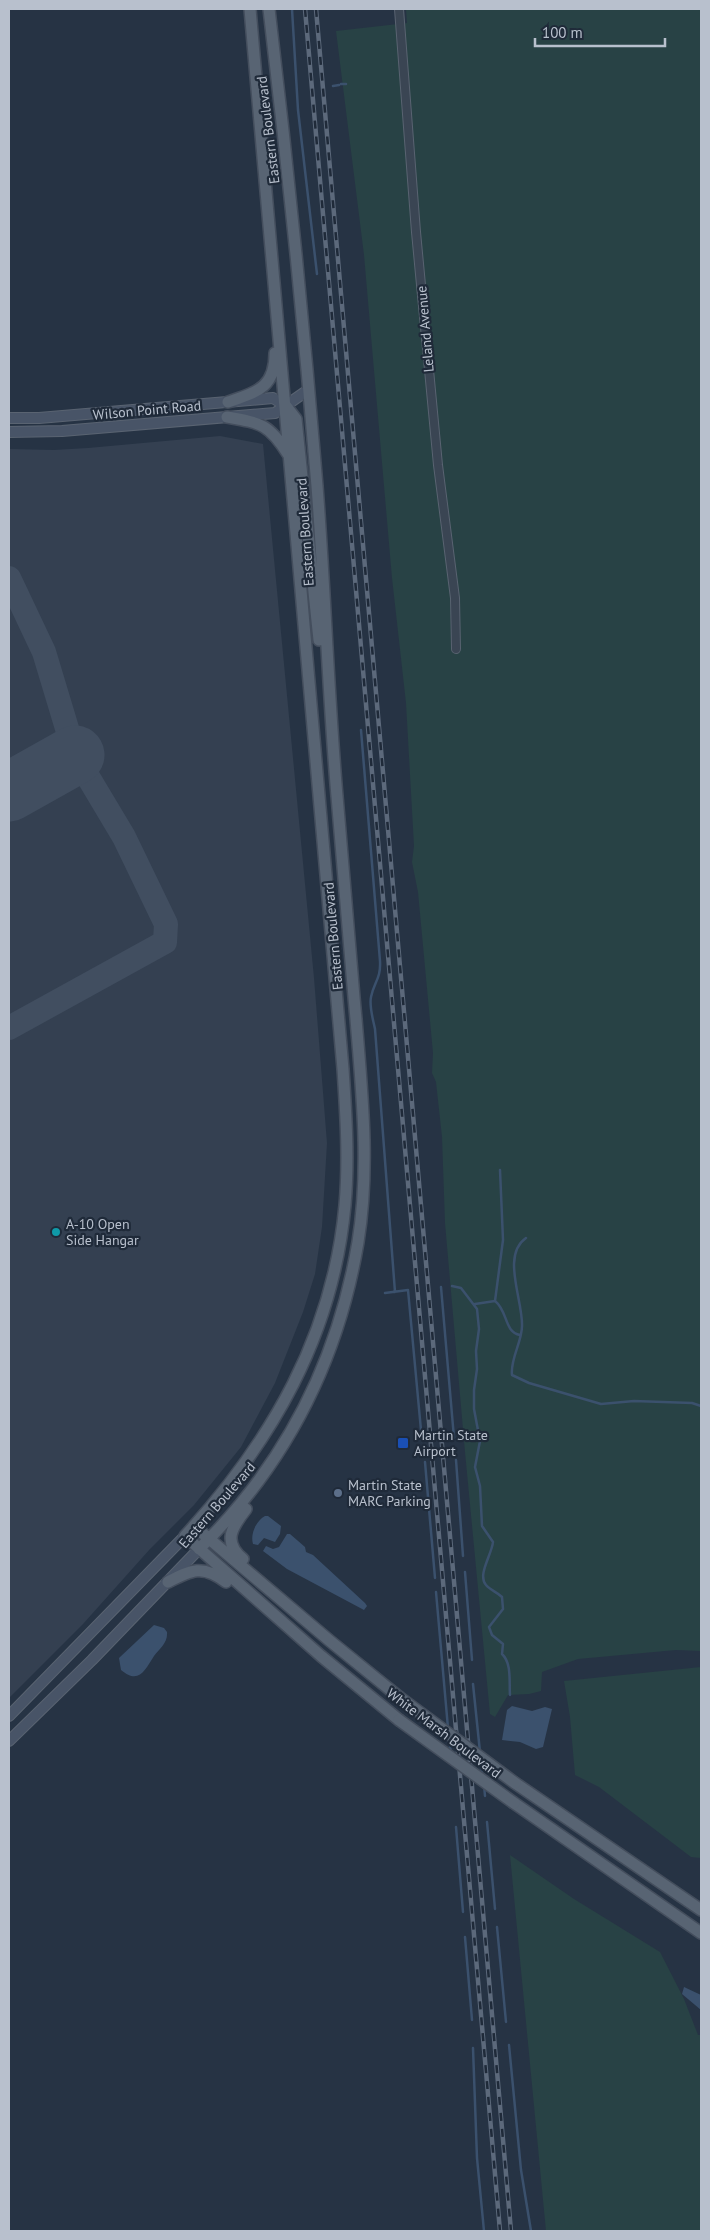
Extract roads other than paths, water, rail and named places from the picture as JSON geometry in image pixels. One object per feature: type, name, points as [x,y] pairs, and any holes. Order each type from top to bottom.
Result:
[{"type":"main road","name":"Eastern Boulevard","points":[[185,1536],[222,1495],[248,1460],[268,1431],[293,1386],[325,1306],[338,1254],[345,1207],[347,1158],[343,1069],[250,9]]},
{"type":"main road","name":"Eastern Boulevard","points":[[199,1549],[255,1487],[297,1422],[326,1360],[345,1304],[352,1272],[362,1202],[363,1110],[328,689],[321,544],[290,187],[269,9]]},
{"type":"main road","points":[[228,402],[258,391],[271,377],[275,366],[276,304]]},
{"type":"main road","points":[[286,406],[296,419],[321,660],[328,689]]},
{"type":"main road","points":[[227,417],[254,422],[270,430],[289,455]]},
{"type":"main road","points":[[255,1487],[252,1502],[239,1518],[232,1531],[232,1546],[237,1554],[290,1600],[296,1613]]},
{"type":"main road","name":"White Marsh Boulevard","points":[[194,1526],[399,1697],[515,1783],[701,1910]]},
{"type":"main road","name":"White Marsh Boulevard","points":[[185,1536],[261,1604],[399,1720],[701,1934]]},
{"type":"main road","points":[[168,1582],[196,1570],[209,1572],[217,1575],[246,1599],[261,1604]]},
{"type":"street","name":"Leland Avenue","points":[[399,9],[416,232],[438,466],[455,598],[456,649]]},
{"type":"street","name":"Wilson Point Road","points":[[9,432],[40,432],[275,413],[308,390]]},
{"type":"street","name":"Wilson Point Road","points":[[9,418],[39,418],[273,398],[286,406]]},
{"type":"street","points":[[27,418],[28,432]]},
{"type":"street","points":[[39,418],[40,432]]},
{"type":"street","name":"Eastern Boulevard","points":[[9,1716],[185,1536]]},
{"type":"street","name":"Eastern Boulevard","points":[[9,1741],[199,1549]]},
{"type":"waterway","points":[[292,9],[298,110],[317,274]]},
{"type":"waterway","points":[[341,84],[346,84]]},
{"type":"waterway","points":[[333,86],[339,85]]},
{"type":"waterway","points":[[361,730],[380,961],[370,1005],[375,1029],[395,1292]]},
{"type":"waterway","points":[[495,1301],[503,1240],[500,1170]]},
{"type":"waterway","points":[[526,1238],[519,1246],[515,1255],[515,1279],[522,1326],[512,1375],[529,1383],[601,1404],[634,1401],[692,1403],[701,1406]]},
{"type":"waterway","points":[[452,1286],[461,1288],[477,1309],[479,1329],[476,1351],[477,1369],[474,1409],[480,1441],[475,1467],[480,1486],[482,1526],[493,1542],[483,1576],[486,1585],[502,1597],[503,1609],[489,1627],[492,1635],[503,1644],[502,1654],[509,1668],[510,1695]]},
{"type":"waterway","points":[[441,1287],[454,1438]]},
{"type":"waterway","points":[[385,1293],[408,1290],[422,1441]]},
{"type":"waterway","points":[[475,1304],[495,1301],[502,1310],[508,1326],[520,1335]]},
{"type":"waterway","points":[[456,1460],[463,1556]]},
{"type":"waterway","points":[[425,1462],[435,1578]]},
{"type":"waterway","points":[[465,1572],[472,1660]]},
{"type":"waterway","points":[[436,1592],[448,1728]]},
{"type":"waterway","points":[[473,1684],[480,1752]]},
{"type":"waterway","points":[[449,1739],[451,1753]]},
{"type":"waterway","points":[[481,1762],[482,1774]]},
{"type":"waterway","points":[[484,1785],[485,1796]]},
{"type":"waterway","points":[[487,1822],[495,1909]]},
{"type":"waterway","points":[[456,1827],[463,1912]]},
{"type":"waterway","points":[[497,1927],[506,2022]]},
{"type":"waterway","points":[[465,1937],[472,2020]]},
{"type":"waterway","points":[[509,2045],[521,2170],[531,2231]]},
{"type":"waterway","points":[[473,2048],[477,2158],[484,2231]]},
{"type":"railway","points":[[305,9],[500,2231]]},
{"type":"railway","points":[[316,9],[511,2231]]},
{"type":"place","name":"A-10 Open Side Hangar","points":[[56,1232]]},
{"type":"place","name":"Martin State Airport","points":[[403,1443]]},
{"type":"place","name":"Martin State MARC Parking","points":[[338,1493]]}]
